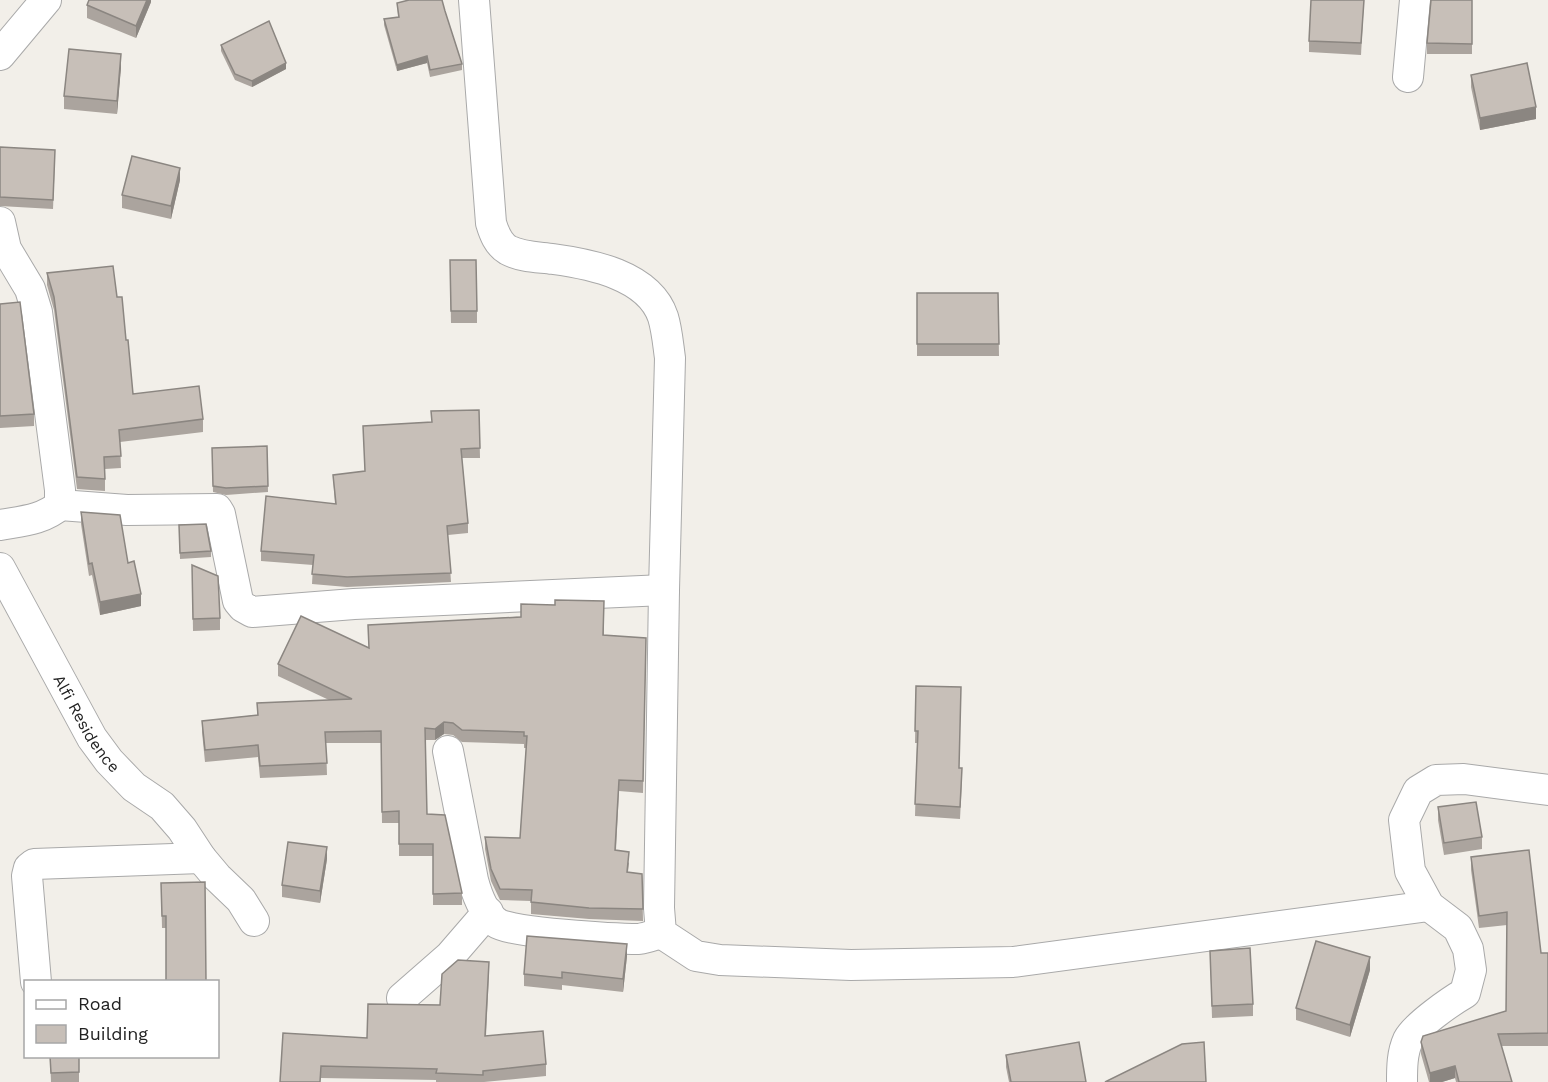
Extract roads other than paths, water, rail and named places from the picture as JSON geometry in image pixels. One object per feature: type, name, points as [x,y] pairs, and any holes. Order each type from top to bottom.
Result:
[{"type":"street","points":[[0,55],[46,0]]},
{"type":"street","points":[[474,0],[490,223],[496,239],[507,249],[519,254],[583,263],[610,270],[631,281],[651,297],[662,314],[667,335],[670,358],[659,908],[661,933]]},
{"type":"street","points":[[1408,77],[1415,0]]},
{"type":"street","points":[[0,222],[6,249],[30,290],[37,312],[60,490],[60,505],[51,514],[0,525]]},
{"type":"street","points":[[60,505],[127,510],[217,509],[220,514],[238,601],[243,608],[252,612],[354,604],[664,590]]},
{"type":"street","name":"Alfi Residence","points":[[0,568],[92,738],[109,761],[134,787],[162,806],[182,829],[201,858],[241,900],[254,921]]},
{"type":"street","points":[[448,752],[473,880],[479,899],[496,923],[509,929],[640,939],[661,933],[696,956],[720,960],[851,965],[1013,962],[1429,906]]},
{"type":"street","points":[[1402,1082],[1402,1063],[1408,1039],[1441,1008],[1465,993],[1471,970],[1468,949],[1458,927],[1429,906],[1410,871],[1404,820],[1418,791],[1436,780],[1464,779],[1548,790]]},
{"type":"street","points":[[36,980],[27,876],[29,868],[34,864],[201,858]]},
{"type":"street","points":[[402,998],[450,956],[488,912]]}]
